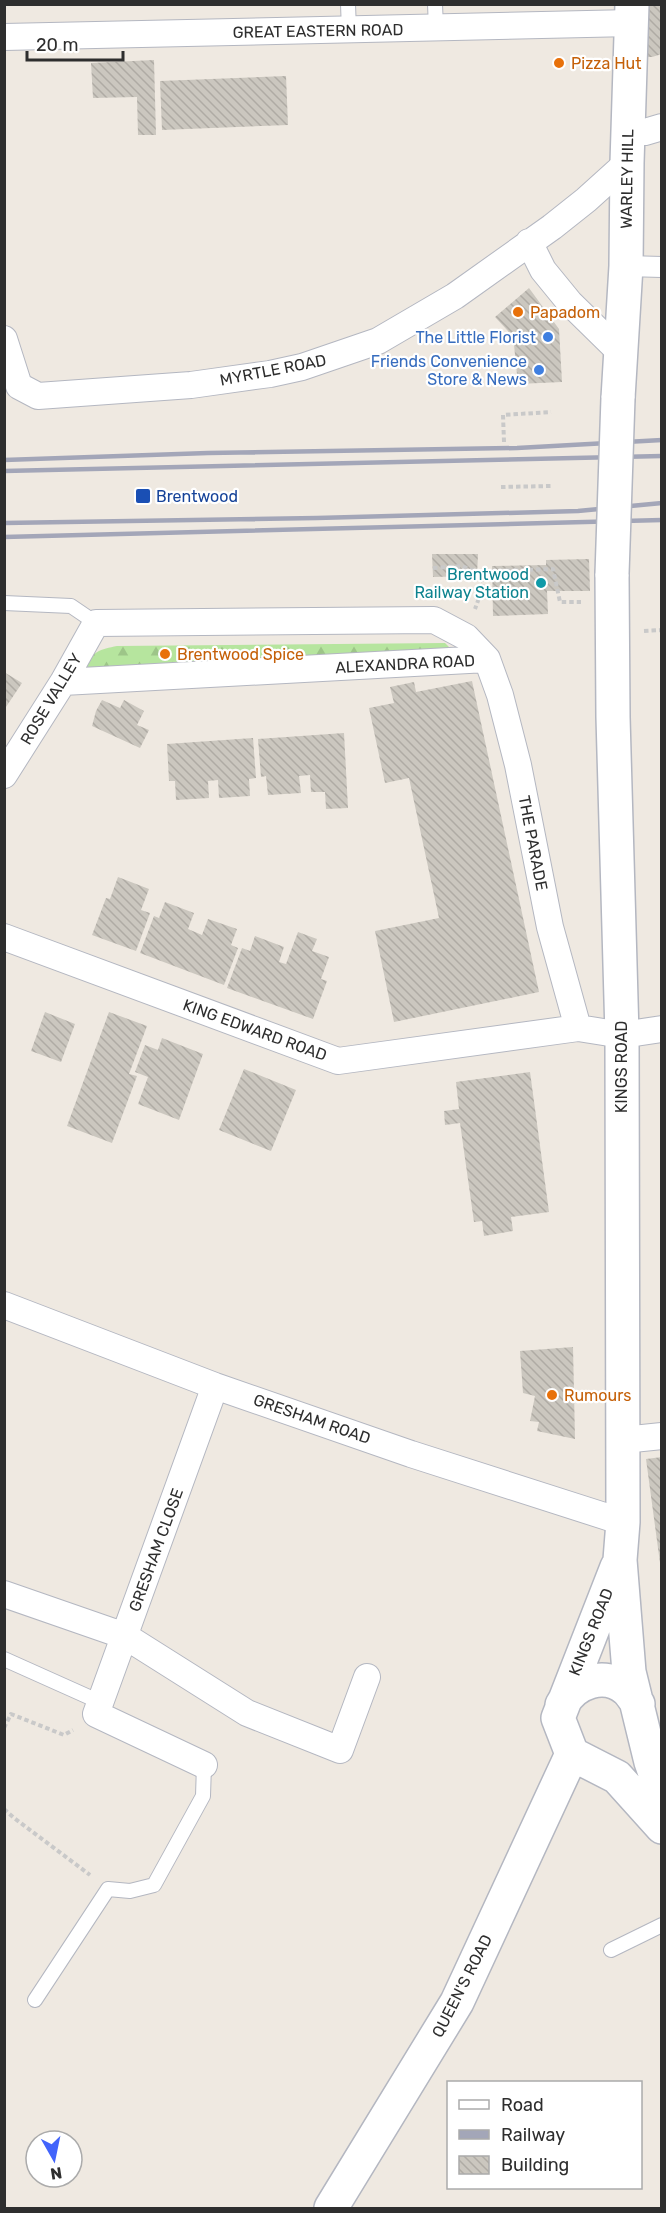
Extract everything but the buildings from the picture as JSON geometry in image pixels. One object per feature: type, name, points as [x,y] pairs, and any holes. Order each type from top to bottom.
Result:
[{"type":"main road","name":"WARLEY HILL","points":[[612,574],[618,398],[627,266],[627,147],[632,14]]},
{"type":"main road","name":"KINGS ROAD","points":[[612,574],[613,717],[622,1035],[623,1522],[620,1560],[629,1672],[651,1762],[662,1793]]},
{"type":"main road","name":"KINGS ROAD","points":[[580,1758],[558,1718],[620,1560]]},
{"type":"main road","name":"KINGS ROAD","points":[[562,1705],[566,1697],[578,1686],[593,1681],[610,1681],[626,1688],[640,1714]]},
{"type":"main road","points":[[580,1758],[607,1763],[626,1755],[636,1744],[640,1714]]},
{"type":"main road","points":[[580,1758],[617,1777],[662,1827]]},
{"type":"main road","name":"QUEEN'S ROAD","points":[[331,2208],[457,2002],[580,1758]]},
{"type":"street","name":"GREAT EASTERN ROAD","points":[[4,37],[349,31],[435,16],[632,14]]},
{"type":"street","points":[[627,147],[645,132],[662,127]]},
{"type":"street","name":"MYRTLE ROAD","points":[[4,339],[19,387],[38,396],[150,389],[302,368],[378,341],[455,296],[586,200],[627,147]]},
{"type":"street","points":[[529,242],[543,270],[570,303],[621,353]]},
{"type":"street","points":[[627,266],[662,267]]},
{"type":"street","name":"ALEXANDRA ROAD","points":[[96,623],[434,620],[465,637],[487,659]]},
{"type":"street","name":"ROSE VALLEY","points":[[4,775],[63,682],[96,623]]},
{"type":"street","name":"ALEXANDRA ROAD","points":[[63,682],[487,659]]},
{"type":"street","name":"THE PARADE","points":[[487,659],[500,695],[518,765],[550,927],[578,1028]]},
{"type":"street","name":"KING EDWARD ROAD","points":[[4,937],[338,1061],[578,1028],[622,1035],[662,1029]]},
{"type":"street","name":"GRESHAM ROAD","points":[[4,1305],[215,1386],[411,1454],[623,1522]]},
{"type":"street","name":"GRESHAM CLOSE","points":[[98,1708],[215,1386]]},
{"type":"street","points":[[623,1440],[662,1436]]},
{"type":"street","points":[[4,1594],[125,1636],[247,1713],[340,1750],[367,1677]]},
{"type":"street","points":[[98,1708],[204,1765]]},
{"type":"lane","points":[[348,4],[349,31]]},
{"type":"lane","points":[[4,603],[71,606],[96,623]]},
{"type":"lane","points":[[4,1659],[98,1708]]},
{"type":"lane","points":[[35,2000],[108,1888],[130,1891],[154,1885],[203,1796],[204,1765]]},
{"type":"lane","points":[[611,1950],[662,1925]]},
{"type":"path","points":[[504,442],[502,415],[551,412]]},
{"type":"path","points":[[501,487],[551,486]]},
{"type":"path","points":[[433,568],[461,566],[478,572],[484,584],[465,637]]},
{"type":"path","points":[[491,571],[553,569],[560,602]]},
{"type":"path","points":[[4,1728],[11,1714],[64,1735],[98,1708]]},
{"type":"path","points":[[4,1809],[108,1888]]},
{"type":"green space","points":[[445,643],[451,649],[85,668],[90,658],[97,652],[117,646]]},
{"type":"railway","points":[[4,460],[208,453],[517,448],[662,440]]},
{"type":"railway","points":[[4,471],[662,456]]},
{"type":"railway","points":[[4,523],[578,511],[662,503]]},
{"type":"railway","points":[[4,537],[662,520]]},
{"type":"place","name":"Pizza Hut","points":[[559,63]]},
{"type":"place","name":"Papadom","points":[[518,312]]},
{"type":"place","name":"The Little Florist","points":[[548,337]]},
{"type":"place","name":"Friends Convenience Store & News","points":[[539,370]]},
{"type":"place","name":"Brentwood","points":[[143,496]]},
{"type":"place","name":"Brentwood Railway Station","points":[[541,583]]},
{"type":"place","name":"Brentwood Spice","points":[[165,654]]},
{"type":"place","name":"Rumours","points":[[552,1395]]}]
